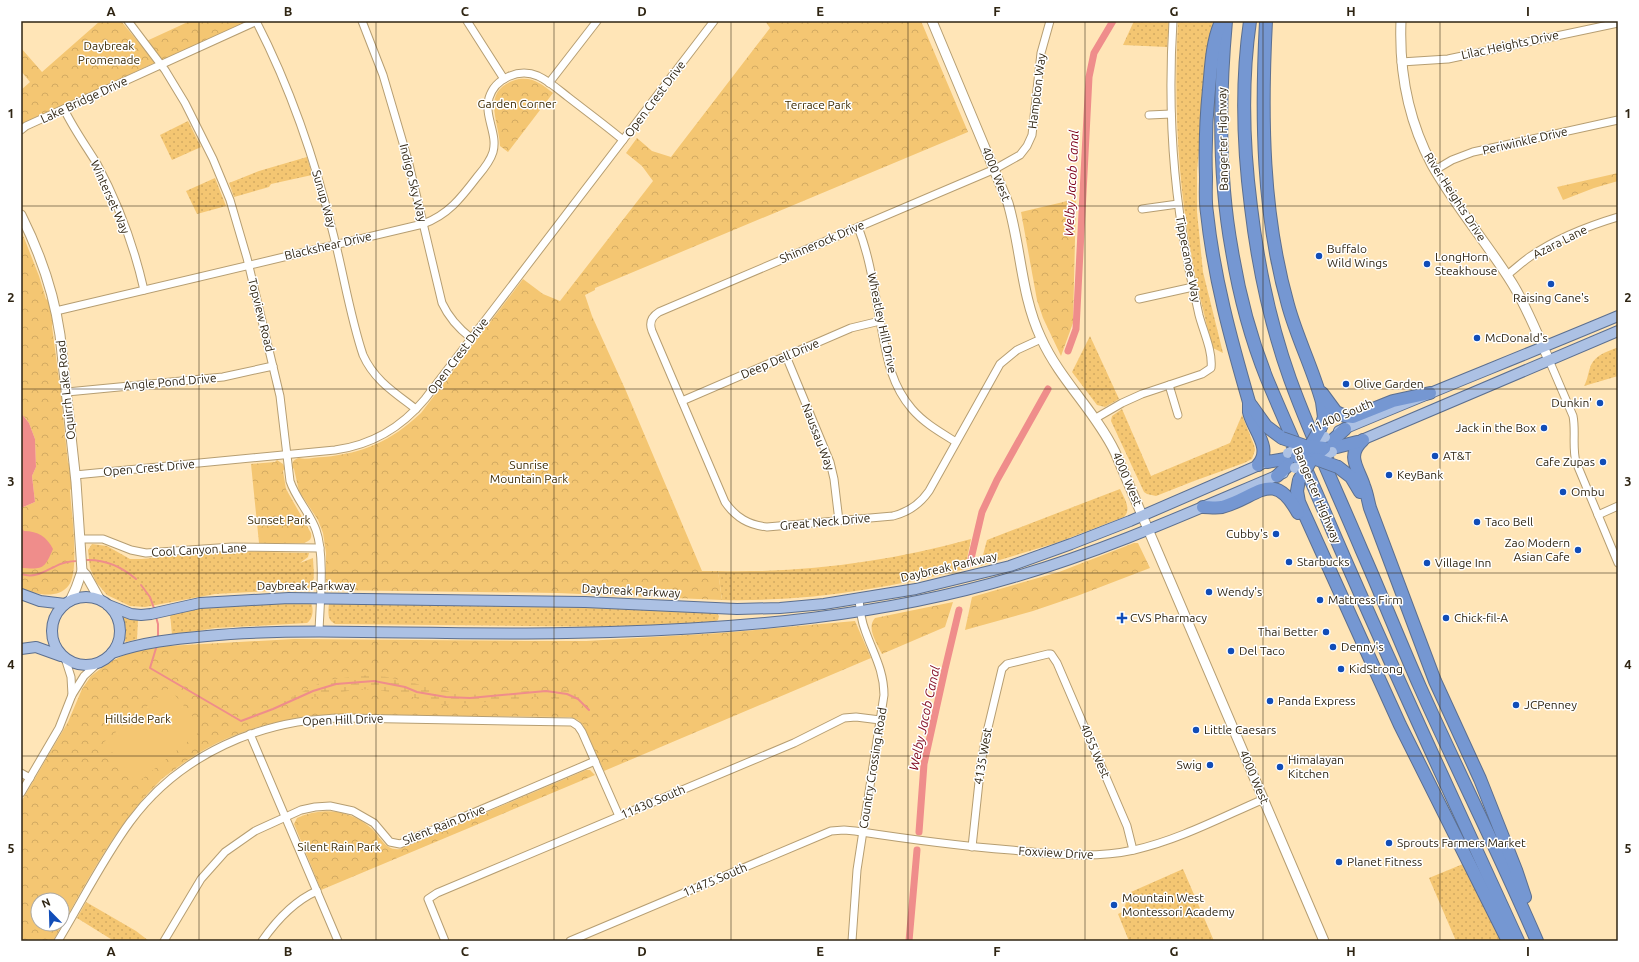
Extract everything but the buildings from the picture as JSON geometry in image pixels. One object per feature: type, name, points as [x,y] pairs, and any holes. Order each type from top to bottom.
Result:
[{"type":"highway","points":[[1222,21],[1218,30],[1214,51],[1207,115],[1205,144],[1206,212],[1216,279],[1249,402],[1249,412],[1264,448],[1262,464],[1291,460],[1313,460],[1338,467],[1354,480],[1370,508]]},
{"type":"highway","name":"Bangerter Highway","points":[[1226,21],[1222,83],[1221,167],[1232,253],[1252,334],[1267,378],[1345,560],[1518,941]]},
{"type":"highway","name":"Bangerter Highway","points":[[1250,21],[1245,58],[1243,107],[1248,182],[1256,250],[1264,291],[1279,345],[1290,379],[1309,426],[1421,688],[1537,941]]},
{"type":"highway","points":[[1266,21],[1263,100],[1264,136],[1271,220],[1278,262],[1288,305],[1302,349],[1317,385],[1324,411],[1327,443]]},
{"type":"highway","points":[[1317,385],[1334,409],[1339,414],[1348,417],[1362,414],[1392,401],[1430,393]]},
{"type":"highway","points":[[1249,402],[1266,426],[1282,438],[1308,445],[1360,441]]},
{"type":"highway","points":[[1345,429],[1327,443],[1299,480],[1297,491],[1299,502],[1400,726],[1508,941]]},
{"type":"highway","points":[[1360,441],[1355,449],[1354,458],[1364,485],[1370,508],[1435,681],[1480,779],[1516,870],[1527,903],[1529,924]]},
{"type":"highway","points":[[1277,476],[1291,460],[1308,445],[1327,443]]},
{"type":"highway","points":[[1203,507],[1221,507],[1260,490],[1275,489],[1282,492],[1289,498],[1313,534]]},
{"type":"main road","name":"4000 West","points":[[932,21],[995,169],[1011,212],[1030,307],[1041,339],[1057,367],[1106,433],[1115,452],[1324,941]]},
{"type":"main road","name":"River Heights Drive","points":[[1401,21],[1401,62],[1405,88],[1413,119],[1425,150],[1435,170],[1524,303],[1549,360]]},
{"type":"main road","name":"Oquirrh Lake Road","points":[[21,215],[43,267],[56,311],[67,392],[82,571],[76,588],[67,602]]},
{"type":"main road","name":"11400 South","points":[[1345,429],[1430,393],[1544,348],[1618,316]]},
{"type":"main road","points":[[1360,441],[1618,331]]},
{"type":"main road","points":[[1142,515],[1262,464]]},
{"type":"main road","points":[[21,649],[31,647],[41,648],[81,665],[98,663],[112,653],[139,644],[248,633],[320,632],[497,634],[611,632],[768,622],[860,612],[948,595],[1013,578],[1066,561],[1149,530],[1277,476]]},
{"type":"main road","name":"Daybreak Parkway","points":[[104,602],[131,614],[146,615],[190,604],[222,601],[321,598],[585,602],[744,609],[794,607],[859,600],[939,584],[1010,566],[1071,544],[1142,515]]},
{"type":"main road","name":"Oquirrh Lake Road","points":[[82,571],[104,602]]},
{"type":"main road","points":[[21,594],[40,601],[67,602],[82,597],[94,598],[104,602],[117,617],[120,629],[118,642],[112,653]]},
{"type":"main road","points":[[64,658],[58,652],[52,640],[52,626],[56,614],[67,602]]},
{"type":"street","name":"Topview Road","points":[[128,21],[161,65],[192,115],[213,159],[230,200],[248,265],[280,396],[289,475],[292,488],[313,522],[320,548],[320,632]]},
{"type":"street","name":"Lake Bridge Drive","points":[[21,130],[257,21]]},
{"type":"street","name":"Sunup Way","points":[[257,21],[303,130],[320,183],[360,347],[366,362],[380,381],[416,409]]},
{"type":"street","name":"Indigo Sky Way","points":[[362,21],[383,75],[408,160],[442,303],[456,326],[471,338]]},
{"type":"street","points":[[467,21],[504,79],[515,74],[527,73],[538,76],[623,140]]},
{"type":"street","points":[[549,83],[597,21]]},
{"type":"street","name":"Open Crest Drive","points":[[75,475],[343,449],[368,442],[394,428],[416,409],[714,21]]},
{"type":"street","name":"Hampton Way","points":[[995,169],[1020,155],[1027,146],[1032,135],[1041,53],[1050,21]]},
{"type":"street","name":"Tippecanoe Way","points":[[1096,418],[1132,398],[1202,374],[1211,368],[1211,358],[1193,287],[1178,204],[1171,114],[1173,21]]},
{"type":"street","name":"Lilac Heights Drive","points":[[1401,62],[1448,59],[1618,23]]},
{"type":"street","name":"Blackshear Drive","points":[[56,311],[423,224],[440,216],[455,206],[489,161],[493,152],[494,143],[488,104],[493,90],[504,79]]},
{"type":"street","name":"Winterset Way","points":[[64,110],[97,165],[115,203],[130,242],[144,290]]},
{"type":"street","points":[[1149,115],[1171,114]]},
{"type":"street","name":"Periwinkle Drive","points":[[1435,170],[1452,160],[1473,152],[1618,120]]},
{"type":"street","name":"Shinnerock Drive","points":[[651,319],[659,312],[995,169]]},
{"type":"street","points":[[1142,209],[1178,204]]},
{"type":"street","name":"Azara Lane","points":[[1507,276],[1531,256],[1552,244],[1588,227],[1618,217]]},
{"type":"street","name":"Wheatley Hill Drive","points":[[858,227],[867,251],[889,365],[900,393],[912,409],[923,420],[956,442]]},
{"type":"street","points":[[1139,299],[1193,287]]},
{"type":"street","name":"Great Neck Drive","points":[[651,319],[652,332],[722,496],[729,508],[739,518],[750,523],[767,527],[893,516],[904,513],[914,507],[926,496],[1000,364],[1012,352],[1041,339]]},
{"type":"street","name":"Deep Dell Drive","points":[[682,401],[858,326],[880,321]]},
{"type":"street","name":"Naussau Way","points":[[786,356],[828,458],[834,478],[839,521]]},
{"type":"street","points":[[1549,360],[1573,416],[1575,425],[1574,450],[1576,462],[1618,563]]},
{"type":"street","name":"Angle Pond Drive","points":[[67,392],[229,376],[273,366]]},
{"type":"street","points":[[1169,385],[1178,415]]},
{"type":"street","points":[[1598,515],[1618,506]]},
{"type":"street","name":"Cool Canyon Lane","points":[[80,544],[103,539],[131,550],[146,553],[232,547],[320,548]]},
{"type":"street","name":"Country Crossing Road","points":[[852,941],[857,870],[884,695],[884,681],[882,672],[866,632],[860,612],[859,600]]},
{"type":"street","name":"4055 West","points":[[1004,666],[1041,655],[1051,654],[1057,663],[1127,826],[1133,850]]},
{"type":"street","points":[[64,658],[71,677],[72,695]]},
{"type":"street","points":[[21,793],[59,728],[72,695],[84,676],[98,663]]},
{"type":"street","name":"4135 West","points":[[972,847],[981,763],[986,736],[1004,666]]},
{"type":"street","name":"11430 South","points":[[445,941],[428,899],[437,893],[794,743],[839,720],[856,717],[880,720]]},
{"type":"street","name":"Open Hill Drive","points":[[58,941],[121,834],[153,796],[176,775],[200,758],[225,744],[250,734],[285,724],[329,718],[567,722],[576,724],[580,728],[619,816]]},
{"type":"street","points":[[250,734],[338,941]]},
{"type":"street","name":"Silent Rain Drive","points":[[164,941],[194,889],[216,860],[244,837],[265,825],[301,810],[315,807],[330,806],[346,808],[367,818],[380,829],[390,842],[400,844],[595,761]]},
{"type":"street","points":[[21,773],[30,778]]},
{"type":"street","name":"Foxview Drive","points":[[863,832],[912,840],[972,847],[1072,856],[1102,855],[1133,850],[1171,839],[1264,799]]},
{"type":"street","name":"11475 South","points":[[570,941],[831,831],[844,830],[863,832]]},
{"type":"street","points":[[262,941],[295,904],[304,897],[317,891]]},
{"type":"green space","name":"Daybreak Promenade","points":[[100,21],[121,21],[140,44],[190,21],[249,21],[169,59],[163,59],[21,125],[21,90],[30,82],[21,71],[21,48],[42,72]]},
{"type":"green space","name":"Sunrise Mountain Park","points":[[765,21],[921,21],[968,132],[595,288],[595,290],[585,295],[592,316],[626,391],[702,571],[718,571],[722,600],[557,593],[326,590],[326,553],[323,533],[318,520],[299,491],[294,469],[292,467],[294,461],[299,458],[308,459],[338,455],[364,449],[388,438],[410,423],[421,413],[523,279],[543,294],[560,301],[653,181],[642,166],[626,153],[637,138],[652,151],[671,157],[770,28]]},
{"type":"green space","points":[[1134,21],[1169,21],[1167,47],[1123,45]]},
{"type":"green space","points":[[1178,21],[1213,21],[1197,170],[1197,212],[1203,272],[1223,353],[1213,348],[1202,307],[1187,226],[1178,146]]},
{"type":"green space","name":"Garden Corner","points":[[519,79],[533,80],[553,93],[508,152],[500,146],[495,116],[495,98],[499,90],[507,84]]},
{"type":"green space","points":[[188,121],[201,147],[172,160],[160,135]]},
{"type":"green space","points":[[307,157],[312,175],[271,184],[269,187],[234,197],[229,183],[259,171]]},
{"type":"green space","points":[[1618,173],[1618,181],[1594,188],[1563,200],[1557,187]]},
{"type":"green space","points":[[215,178],[226,206],[197,214],[186,191]]},
{"type":"green space","points":[[1076,199],[1073,323],[1061,356],[1043,318],[1037,300],[1021,212]]},
{"type":"green space","points":[[21,230],[39,276],[46,299],[49,301],[53,323],[52,326],[59,380],[61,382],[68,463],[70,464],[74,567],[69,585],[59,593],[53,594],[33,593],[21,589],[21,508],[35,502],[32,476],[36,467],[35,439],[29,423],[21,413]]},
{"type":"green space","points":[[1090,336],[1119,399],[1105,407],[1097,405],[1072,372]]},
{"type":"green space","points":[[1618,348],[1618,376],[1584,386],[1593,362],[1602,354]]},
{"type":"green space","points":[[1122,409],[1151,476],[1230,443],[1242,415],[1254,445],[1255,450],[1252,459],[1156,496],[1147,494],[1144,492],[1111,421],[1112,416]]},
{"type":"green space","name":"Sunset Park","points":[[277,460],[283,464],[285,468],[283,471],[286,489],[311,533],[310,540],[304,543],[259,543],[251,464],[275,462]]},
{"type":"green space","points":[[1120,489],[1127,507],[1124,517],[1056,543],[980,566],[987,540]]},
{"type":"green space","points":[[971,539],[965,569],[905,583],[845,593],[784,599],[722,600],[718,571],[814,568],[877,560]]},
{"type":"green space","points":[[1134,543],[1138,543],[1150,568],[1033,611],[965,630],[972,597],[1059,572]]},
{"type":"green space","points":[[92,544],[107,546],[130,559],[226,551],[309,553],[308,557],[300,563],[313,558],[313,580],[310,587],[307,589],[215,594],[145,607],[130,606],[107,595],[96,582],[90,568],[88,550]]},
{"type":"green space","points":[[302,602],[311,603],[312,605],[312,616],[307,623],[215,628],[172,635],[170,613],[187,608]]},
{"type":"green space","points":[[953,602],[945,627],[882,654],[872,631],[875,618]]},
{"type":"green space","points":[[329,604],[598,606],[716,612],[719,616],[718,620],[714,622],[621,627],[336,624],[331,621],[328,613]]},
{"type":"green space","points":[[124,616],[138,620],[137,639],[125,641],[126,629]]},
{"type":"green space","name":"Hillside Park","points":[[855,621],[871,658],[604,771],[583,725],[578,720],[570,717],[334,715],[292,719],[252,729],[232,736],[195,755],[161,780],[128,818],[114,838],[70,911],[70,892],[30,892],[30,932],[58,932],[53,941],[21,941],[21,802],[68,722],[82,689],[91,676],[108,663],[132,651],[150,647],[294,639],[586,641],[721,633]]},
{"type":"green space","points":[[369,675],[387,677],[460,694],[485,695],[525,691],[569,690],[581,698],[578,703],[542,696],[488,702],[437,705],[406,695],[378,690],[359,689],[303,699],[277,707],[276,705],[326,680]]},
{"type":"green space","points":[[169,688],[203,729],[137,783],[104,742]]},
{"type":"green space","name":"Silent Rain Park","points":[[586,770],[590,770],[595,775],[321,890],[294,824],[297,818],[316,812],[326,811],[345,814],[355,817],[371,828],[387,846],[400,849]]},
{"type":"green space","points":[[1463,864],[1502,941],[1456,941],[1429,878]]},
{"type":"green space","points":[[1183,869],[1214,941],[1129,941],[1118,914],[1122,912],[1131,892]]},
{"type":"green space","points":[[86,902],[136,931],[149,941],[114,941],[77,918]]},
{"type":"shaded area","points":[[21,413],[29,423],[35,439],[36,467],[32,476],[35,502],[21,508]]},
{"type":"shaded area","points":[[21,527],[24,531],[34,532],[45,538],[53,549],[45,565],[42,567],[21,568]]},
{"type":"waterway","name":"Welby Jacob Canal","points":[[1068,351],[1076,329],[1089,77],[1094,53],[1113,21]]},
{"type":"waterway","name":"Welby Jacob Canal","points":[[970,563],[982,512],[997,480],[1048,389]]},
{"type":"waterway","points":[[85,560],[106,562],[119,567],[136,579]]},
{"type":"waterway","points":[[21,574],[38,574],[63,563],[78,561]]},
{"type":"waterway","points":[[141,585],[150,597],[155,611]]},
{"type":"waterway","name":"Welby Jacob Canal","points":[[919,832],[924,764],[959,610]]},
{"type":"waterway","points":[[156,617],[158,624],[158,638]]},
{"type":"waterway","points":[[157,645],[150,668],[241,721],[273,709],[313,691],[336,684],[374,681],[405,687],[417,692],[446,697],[470,698],[546,691],[567,694],[578,699],[589,710]]},
{"type":"waterway","name":"Welby Jacob Canal","points":[[909,941],[917,850]]},
{"type":"place","name":"Buffalo Wild Wings","points":[[1319,256]]},
{"type":"place","name":"LongHorn Steakhouse","points":[[1427,264]]},
{"type":"place","name":"Raising Cane's","points":[[1551,284]]},
{"type":"place","name":"McDonald's","points":[[1477,338]]},
{"type":"place","name":"Olive Garden","points":[[1346,384]]},
{"type":"place","name":"Dunkin'","points":[[1600,403]]},
{"type":"place","name":"Jack in the Box","points":[[1544,428]]},
{"type":"place","name":"AT&T","points":[[1435,456]]},
{"type":"place","name":"Cafe Zupas","points":[[1603,462]]},
{"type":"place","name":"KeyBank","points":[[1389,475]]},
{"type":"place","name":"Ombu","points":[[1563,492]]},
{"type":"place","name":"Taco Bell","points":[[1477,522]]},
{"type":"place","name":"Cubby's","points":[[1276,534]]},
{"type":"place","name":"Zao Modern Asian Cafe","points":[[1578,550]]},
{"type":"place","name":"Starbucks","points":[[1289,562]]},
{"type":"place","name":"Village Inn","points":[[1427,563]]},
{"type":"place","name":"Wendy's","points":[[1209,592]]},
{"type":"place","name":"Mattress Firm","points":[[1320,600]]},
{"type":"place","name":"CVS Pharmacy","points":[[1122,618]]},
{"type":"place","name":"Chick-fil-A","points":[[1446,618]]},
{"type":"place","name":"Thai Better","points":[[1326,632]]},
{"type":"place","name":"Denny's","points":[[1333,647]]},
{"type":"place","name":"Del Taco","points":[[1231,651]]},
{"type":"place","name":"KidStrong","points":[[1341,669]]},
{"type":"place","name":"Panda Express","points":[[1270,701]]},
{"type":"place","name":"JCPenney","points":[[1516,705]]},
{"type":"place","name":"Little Caesars","points":[[1196,730]]},
{"type":"place","name":"Swig","points":[[1210,765]]},
{"type":"place","name":"Himalayan Kitchen","points":[[1280,767]]},
{"type":"place","name":"Sprouts Farmers Market","points":[[1389,843]]},
{"type":"place","name":"Planet Fitness","points":[[1339,862]]},
{"type":"place","name":"Mountain West Montessori Academy","points":[[1114,905]]},
{"type":"park label","name":"Terrace Park","points":[[818,105]]}]
